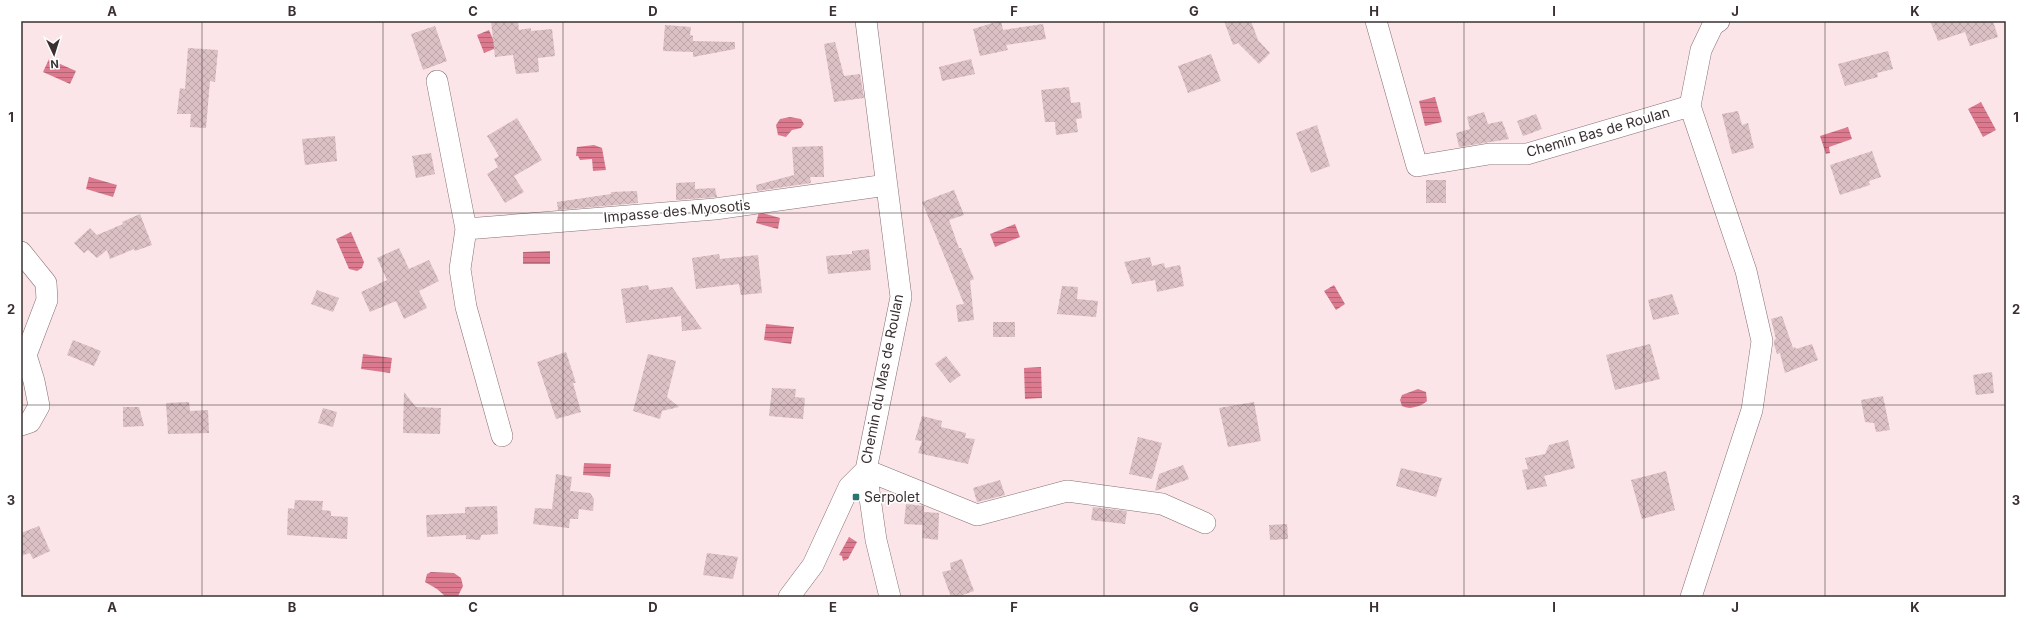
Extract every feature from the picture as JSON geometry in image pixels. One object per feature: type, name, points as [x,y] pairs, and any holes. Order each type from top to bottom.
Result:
[{"type":"street","name":"Chemin du Mas de Roulan","points":[[789,597],[813,565],[849,487],[866,470],[900,297],[866,21]]},
{"type":"street","name":"Chemin Bas de Roulan","points":[[1376,21],[1417,166],[1489,154],[1527,154],[1690,106]]},
{"type":"street","points":[[1691,597],[1752,410],[1762,341],[1746,271],[1690,106],[1701,50],[1713,25],[1718,21]]},
{"type":"street","points":[[437,81],[466,229],[460,269],[466,307],[502,436]]},
{"type":"street","name":"Impasse des Myosotis","points":[[466,229],[715,209],[887,185]]},
{"type":"street","points":[[21,252],[46,283],[47,300],[26,355],[34,381],[39,406],[30,422],[21,425]]},
{"type":"street","points":[[866,470],[977,515],[1067,491],[1162,504],[1204,523]]},
{"type":"street","points":[[866,470],[876,540],[890,597]]},
{"type":"shaded area","points":[[489,30],[496,46],[494,49],[484,53],[477,35]]},
{"type":"shaded area","points":[[49,59],[76,71],[70,84],[43,72]]},
{"type":"shaded area","points":[[1435,97],[1442,122],[1425,126],[1419,101]]},
{"type":"shaded area","points":[[1981,102],[1996,130],[1983,137],[1968,109]]},
{"type":"shaded area","points":[[790,117],[801,119],[804,124],[801,128],[792,130],[786,137],[778,135],[776,125],[780,119]]},
{"type":"shaded area","points":[[1848,127],[1852,139],[1829,147],[1830,153],[1826,154],[1820,136]]},
{"type":"shaded area","points":[[594,145],[602,148],[606,170],[593,171],[592,159],[580,160],[578,156],[576,156],[577,147]]},
{"type":"shaded area","points":[[89,177],[117,185],[113,197],[86,189]]},
{"type":"shaded area","points":[[759,212],[780,218],[778,229],[756,223]]},
{"type":"shaded area","points":[[1015,224],[1020,237],[995,247],[990,234]]},
{"type":"shaded area","points":[[351,232],[364,262],[362,268],[357,271],[349,269],[336,239]]},
{"type":"shaded area","points":[[550,251],[550,264],[523,264],[523,252]]},
{"type":"shaded area","points":[[1334,285],[1345,304],[1336,310],[1324,291]]},
{"type":"shaded area","points":[[766,324],[794,327],[791,344],[764,340]]},
{"type":"shaded area","points":[[363,354],[392,358],[390,373],[361,369]]},
{"type":"shaded area","points":[[1041,367],[1042,398],[1025,399],[1024,368]]},
{"type":"shaded area","points":[[1418,389],[1426,392],[1427,401],[1416,407],[1409,408],[1402,406],[1400,400],[1402,395]]},
{"type":"shaded area","points":[[584,463],[611,464],[610,477],[583,475]]},
{"type":"shaded area","points":[[849,537],[857,542],[848,559],[843,561],[842,556],[839,555]]},
{"type":"shaded area","points":[[431,572],[454,573],[461,578],[463,586],[458,596],[446,597],[437,589],[425,582],[427,574]]},
{"type":"building","points":[[491,21],[518,21],[519,30],[531,28],[531,31],[552,29],[555,56],[538,58],[539,72],[516,74],[513,55],[495,57]]},
{"type":"building","points":[[1001,21],[1003,30],[1043,24],[1046,39],[1006,45],[1008,50],[980,56],[973,29]]},
{"type":"building","points":[[1224,21],[1251,21],[1258,40],[1270,53],[1259,64],[1238,43],[1233,45]]},
{"type":"building","points":[[1930,21],[1993,21],[1998,37],[1970,46],[1965,32],[1938,41]]},
{"type":"building","points":[[665,25],[691,27],[690,35],[693,36],[693,41],[735,42],[735,49],[693,57],[693,52],[663,51]]},
{"type":"building","points":[[435,26],[447,61],[423,70],[411,34]]},
{"type":"building","points":[[835,42],[844,76],[860,74],[864,98],[834,102],[824,44]]},
{"type":"building","points":[[188,48],[218,50],[215,82],[210,81],[206,128],[190,127],[191,114],[177,114],[180,88],[185,89]]},
{"type":"building","points":[[1888,51],[1893,69],[1877,73],[1878,77],[1845,86],[1838,64]]},
{"type":"building","points":[[1211,54],[1221,81],[1188,93],[1178,66]]},
{"type":"building","points":[[971,59],[975,74],[942,81],[939,67]]},
{"type":"building","points":[[1069,87],[1071,103],[1080,102],[1082,118],[1076,119],[1078,132],[1056,135],[1055,122],[1045,122],[1041,90]]},
{"type":"building","points":[[1738,111],[1742,125],[1748,123],[1754,148],[1732,154],[1722,114]]},
{"type":"building","points":[[1484,112],[1488,124],[1502,121],[1509,139],[1459,147],[1456,133],[1470,129],[1467,117]]},
{"type":"building","points":[[1536,114],[1542,129],[1523,136],[1517,121]]},
{"type":"building","points":[[517,118],[542,160],[514,176],[524,192],[505,203],[487,174],[498,167],[494,159],[499,156],[487,136]]},
{"type":"building","points":[[1317,125],[1330,166],[1311,173],[1296,133]]},
{"type":"building","points":[[335,136],[337,161],[305,165],[302,139]]},
{"type":"building","points":[[823,146],[824,177],[810,177],[811,183],[757,191],[756,185],[794,175],[792,147]]},
{"type":"building","points":[[1872,151],[1881,177],[1869,181],[1870,185],[1840,195],[1830,165]]},
{"type":"building","points":[[431,153],[435,174],[416,178],[412,156]]},
{"type":"building","points":[[1426,180],[1446,180],[1446,203],[1426,203]]},
{"type":"building","points":[[695,182],[695,189],[715,188],[717,197],[676,200],[676,183]]},
{"type":"building","points":[[954,190],[964,215],[949,220],[959,248],[961,248],[974,279],[970,281],[974,320],[958,322],[956,305],[964,304],[922,202]]},
{"type":"building","points":[[637,191],[638,203],[558,210],[557,202],[611,194],[611,192]]},
{"type":"building","points":[[140,214],[152,245],[135,251],[134,249],[110,259],[107,250],[97,258],[88,250],[84,253],[74,243],[90,228],[97,235],[123,224],[122,222]]},
{"type":"building","points":[[399,248],[409,269],[429,260],[439,281],[419,291],[427,308],[404,319],[396,301],[370,312],[361,292],[387,280],[377,258]]},
{"type":"building","points":[[869,249],[871,270],[828,274],[826,256],[852,254],[852,251]]},
{"type":"building","points":[[719,254],[720,259],[758,255],[762,293],[741,295],[739,284],[696,289],[692,258]]},
{"type":"building","points":[[1150,257],[1152,266],[1164,263],[1165,268],[1180,265],[1184,286],[1157,292],[1155,280],[1132,284],[1124,262]]},
{"type":"building","points":[[648,285],[649,290],[672,287],[702,329],[682,331],[681,316],[626,323],[621,289]]},
{"type":"building","points":[[1062,286],[1078,287],[1077,299],[1098,301],[1096,317],[1057,314]]},
{"type":"building","points":[[317,290],[339,298],[333,312],[311,304]]},
{"type":"building","points":[[1672,294],[1679,314],[1653,320],[1648,300]]},
{"type":"building","points":[[1782,316],[1793,348],[1795,347],[1796,349],[1812,344],[1818,360],[1785,373],[1780,353],[1777,354],[1774,344],[1774,340],[1776,339],[1771,319]]},
{"type":"building","points":[[993,322],[1015,322],[1015,337],[993,337]]},
{"type":"building","points":[[73,340],[101,351],[94,366],[67,355]]},
{"type":"building","points":[[1650,344],[1660,379],[1615,390],[1606,355]]},
{"type":"building","points":[[566,352],[576,383],[573,383],[581,412],[556,419],[537,362]]},
{"type":"building","points":[[648,354],[676,361],[667,397],[679,407],[662,411],[660,419],[633,411]]},
{"type":"building","points":[[946,356],[961,375],[950,383],[935,364]]},
{"type":"building","points":[[1992,372],[1994,393],[1976,395],[1973,375]]},
{"type":"building","points":[[772,388],[796,389],[795,397],[805,398],[803,419],[769,416]]},
{"type":"building","points":[[404,392],[416,407],[441,408],[440,434],[403,433]]},
{"type":"building","points":[[1883,396],[1890,430],[1876,432],[1874,423],[1865,422],[1861,400]]},
{"type":"building","points":[[189,402],[190,411],[208,410],[209,433],[168,434],[166,403]]},
{"type":"building","points":[[1254,402],[1261,441],[1228,447],[1219,408]]},
{"type":"building","points":[[123,407],[139,407],[144,426],[123,427]]},
{"type":"building","points":[[323,408],[337,412],[333,427],[318,423]]},
{"type":"building","points":[[922,416],[942,421],[941,427],[966,433],[965,438],[975,439],[968,464],[918,453],[922,441],[915,440]]},
{"type":"building","points":[[1138,437],[1162,443],[1152,479],[1129,474]]},
{"type":"building","points":[[1568,440],[1575,468],[1544,476],[1547,486],[1527,490],[1522,470],[1528,469],[1525,458],[1545,454],[1549,445]]},
{"type":"building","points":[[1183,465],[1189,479],[1155,491],[1159,474]]},
{"type":"building","points":[[1401,468],[1442,478],[1436,497],[1396,486]]},
{"type":"building","points":[[1666,471],[1675,510],[1642,519],[1631,480]]},
{"type":"building","points":[[556,474],[572,477],[570,491],[590,493],[594,499],[593,511],[579,509],[578,519],[570,519],[569,528],[533,524],[535,508],[552,509]]},
{"type":"building","points":[[1000,480],[1005,495],[977,502],[973,488]]},
{"type":"building","points":[[295,500],[323,501],[322,510],[331,511],[331,516],[348,517],[347,539],[287,535],[288,508],[294,509]]},
{"type":"building","points":[[906,504],[924,506],[924,512],[939,513],[938,540],[922,538],[923,525],[904,524]]},
{"type":"building","points":[[497,506],[498,534],[481,535],[480,540],[466,539],[466,535],[427,537],[426,515],[465,513],[465,507]]},
{"type":"building","points":[[1093,507],[1127,511],[1125,524],[1091,520]]},
{"type":"building","points":[[1287,524],[1288,539],[1270,540],[1269,525]]},
{"type":"building","points":[[39,526],[50,551],[33,559],[30,553],[21,556],[21,533]]},
{"type":"building","points":[[707,553],[738,557],[733,579],[703,575]]},
{"type":"building","points":[[962,559],[974,591],[957,597],[951,597],[942,572],[951,570],[950,563]]},
{"type":"place","name":"Serpolet","points":[[856,497]]}]
